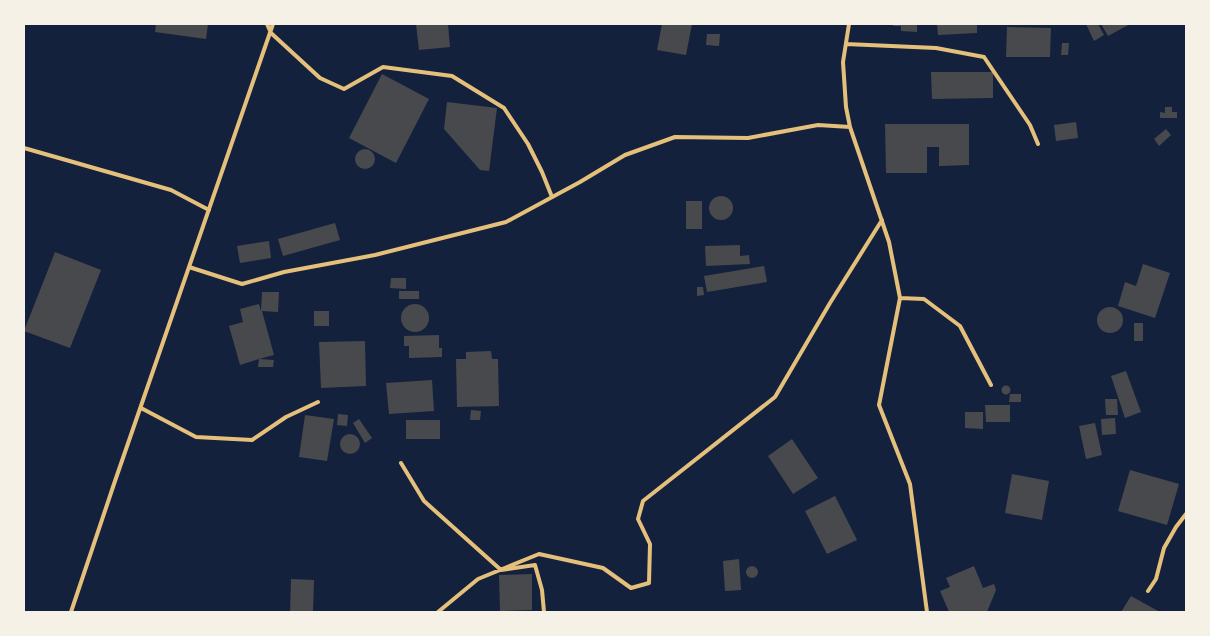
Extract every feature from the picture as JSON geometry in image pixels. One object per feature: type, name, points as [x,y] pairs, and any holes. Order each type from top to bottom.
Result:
[{"type":"street","points":[[267,24],[270,32],[320,78],[344,89],[383,67],[452,76],[504,108],[528,144],[542,172],[552,197]]},
{"type":"street","points":[[71,612],[274,24]]},
{"type":"street","points":[[849,24],[843,62],[846,108],[850,127],[889,242],[900,298],[879,405],[910,484],[928,612]]},
{"type":"street","points":[[846,44],[936,48],[984,57],[1030,125],[1038,144]]},
{"type":"street","points":[[189,267],[242,284],[284,272],[375,255],[506,222],[625,155],[675,136],[748,138],[818,125],[850,127]]},
{"type":"street","points":[[24,148],[171,190],[209,210]]},
{"type":"street","points":[[438,612],[478,579],[540,554],[603,568],[631,588],[649,583],[650,544],[638,519],[643,501],[775,397],[830,303],[882,220]]},
{"type":"street","points":[[900,298],[924,300],[960,326],[991,385]]},
{"type":"street","points":[[141,408],[196,437],[252,440],[286,417],[318,402]]},
{"type":"street","points":[[401,463],[424,501],[501,570]]},
{"type":"street","points":[[1148,590],[1156,579],[1164,548],[1176,527],[1186,514]]},
{"type":"street","points":[[501,570],[535,565],[542,590],[544,612]]},
{"type":"building","points":[[156,24],[208,24],[206,39],[155,32]]},
{"type":"building","points":[[416,24],[448,24],[450,47],[419,50]]},
{"type":"building","points":[[662,24],[692,24],[686,55],[657,50]]},
{"type":"building","points":[[893,24],[917,24],[917,32],[901,31],[901,26],[893,26]]},
{"type":"building","points":[[937,24],[977,24],[977,33],[938,35]]},
{"type":"building","points":[[1086,24],[1098,24],[1104,35],[1094,41]]},
{"type":"building","points":[[1101,24],[1130,24],[1108,36]]},
{"type":"building","points":[[1007,27],[1051,28],[1050,57],[1006,57]]},
{"type":"building","points":[[707,34],[720,34],[719,46],[706,45]]},
{"type":"building","points":[[1062,43],[1069,43],[1068,55],[1061,55]]},
{"type":"building","points":[[931,72],[993,72],[993,98],[932,99]]},
{"type":"building","points":[[382,74],[429,99],[396,163],[349,138]]},
{"type":"building","points":[[447,102],[497,108],[489,171],[480,170],[444,129]]},
{"type":"building","points":[[1165,107],[1172,107],[1172,112],[1177,112],[1177,118],[1160,118],[1160,112],[1165,113]]},
{"type":"building","points":[[1076,122],[1078,138],[1056,141],[1054,125]]},
{"type":"building","points":[[885,124],[969,124],[969,165],[939,166],[939,147],[927,147],[927,173],[886,173]]},
{"type":"building","points":[[1166,129],[1171,135],[1159,146],[1154,139]]},
{"type":"building","points":[[365,149],[372,152],[375,159],[372,166],[365,169],[358,166],[355,159],[358,152]]},
{"type":"building","points":[[721,196],[726,197],[732,203],[732,213],[726,219],[721,220],[716,219],[710,213],[709,208],[710,203],[716,197]]},
{"type":"building","points":[[686,201],[702,201],[702,229],[686,229]]},
{"type":"building","points":[[335,223],[340,240],[283,256],[278,239]]},
{"type":"building","points":[[269,241],[271,258],[240,263],[237,246]]},
{"type":"building","points":[[740,245],[740,256],[749,255],[750,264],[706,266],[705,246]]},
{"type":"building","points":[[55,252],[101,270],[70,348],[24,331]]},
{"type":"building","points":[[1143,264],[1170,273],[1155,318],[1118,306],[1125,282],[1136,286]]},
{"type":"building","points":[[764,266],[767,282],[707,292],[704,276]]},
{"type":"building","points":[[391,278],[406,278],[406,289],[390,288]]},
{"type":"building","points":[[697,287],[703,287],[704,295],[697,296]]},
{"type":"building","points":[[399,291],[419,291],[419,299],[399,299]]},
{"type":"building","points":[[262,292],[279,292],[278,312],[262,311],[274,355],[240,365],[229,326],[243,322],[240,309],[259,304],[261,311]]},
{"type":"building","points":[[415,304],[425,308],[429,318],[425,328],[415,332],[405,328],[401,318],[405,308]]},
{"type":"building","points":[[1110,307],[1119,311],[1123,320],[1119,329],[1110,333],[1101,329],[1097,320],[1101,311]]},
{"type":"building","points":[[314,311],[329,311],[329,326],[314,326]]},
{"type":"building","points":[[1134,323],[1143,323],[1143,341],[1134,341]]},
{"type":"building","points":[[439,335],[439,348],[442,348],[442,357],[409,358],[409,346],[404,346],[404,336]]},
{"type":"building","points":[[365,341],[366,386],[321,388],[319,342]]},
{"type":"building","points":[[491,351],[492,359],[498,359],[499,406],[457,407],[456,359],[466,359],[466,352]]},
{"type":"building","points":[[259,359],[274,360],[273,367],[258,367]]},
{"type":"building","points":[[1126,371],[1141,412],[1125,418],[1111,376]]},
{"type":"building","points":[[432,380],[434,411],[389,414],[386,383]]},
{"type":"building","points":[[1006,385],[1011,390],[1006,395],[1001,390]]},
{"type":"building","points":[[1010,394],[1021,394],[1021,402],[1009,402]]},
{"type":"building","points":[[1105,399],[1117,399],[1118,415],[1106,415]]},
{"type":"building","points":[[985,405],[1010,405],[1010,422],[986,422]]},
{"type":"building","points":[[471,410],[481,411],[480,420],[470,420]]},
{"type":"building","points":[[965,412],[983,412],[983,429],[965,428]]},
{"type":"building","points":[[338,414],[348,415],[347,426],[337,425]]},
{"type":"building","points":[[305,415],[334,419],[327,461],[299,457]]},
{"type":"building","points":[[1115,418],[1116,434],[1102,435],[1101,419]]},
{"type":"building","points":[[359,419],[372,438],[365,443],[353,423]]},
{"type":"building","points":[[406,420],[440,420],[440,439],[406,439]]},
{"type":"building","points":[[1095,423],[1102,455],[1086,459],[1079,426]]},
{"type":"building","points":[[350,434],[357,437],[360,444],[357,451],[350,454],[343,451],[340,444],[343,437]]},
{"type":"building","points":[[792,439],[818,478],[793,494],[768,456]]},
{"type":"building","points":[[1130,470],[1179,484],[1167,525],[1118,511]]},
{"type":"building","points":[[1012,474],[1049,481],[1042,520],[1005,513]]},
{"type":"building","points":[[835,496],[857,540],[827,554],[805,511]]},
{"type":"building","points":[[739,559],[741,590],[725,591],[723,561]]},
{"type":"building","points":[[750,566],[754,566],[758,572],[754,578],[750,578],[746,574],[746,570]]},
{"type":"building","points":[[974,566],[983,588],[994,584],[996,590],[987,612],[949,612],[940,591],[950,587],[946,578]]},
{"type":"building","points":[[532,574],[532,610],[500,611],[499,575]]},
{"type":"building","points":[[291,579],[314,580],[313,612],[290,612]]},
{"type":"building","points":[[1131,596],[1160,612],[1121,612]]}]
